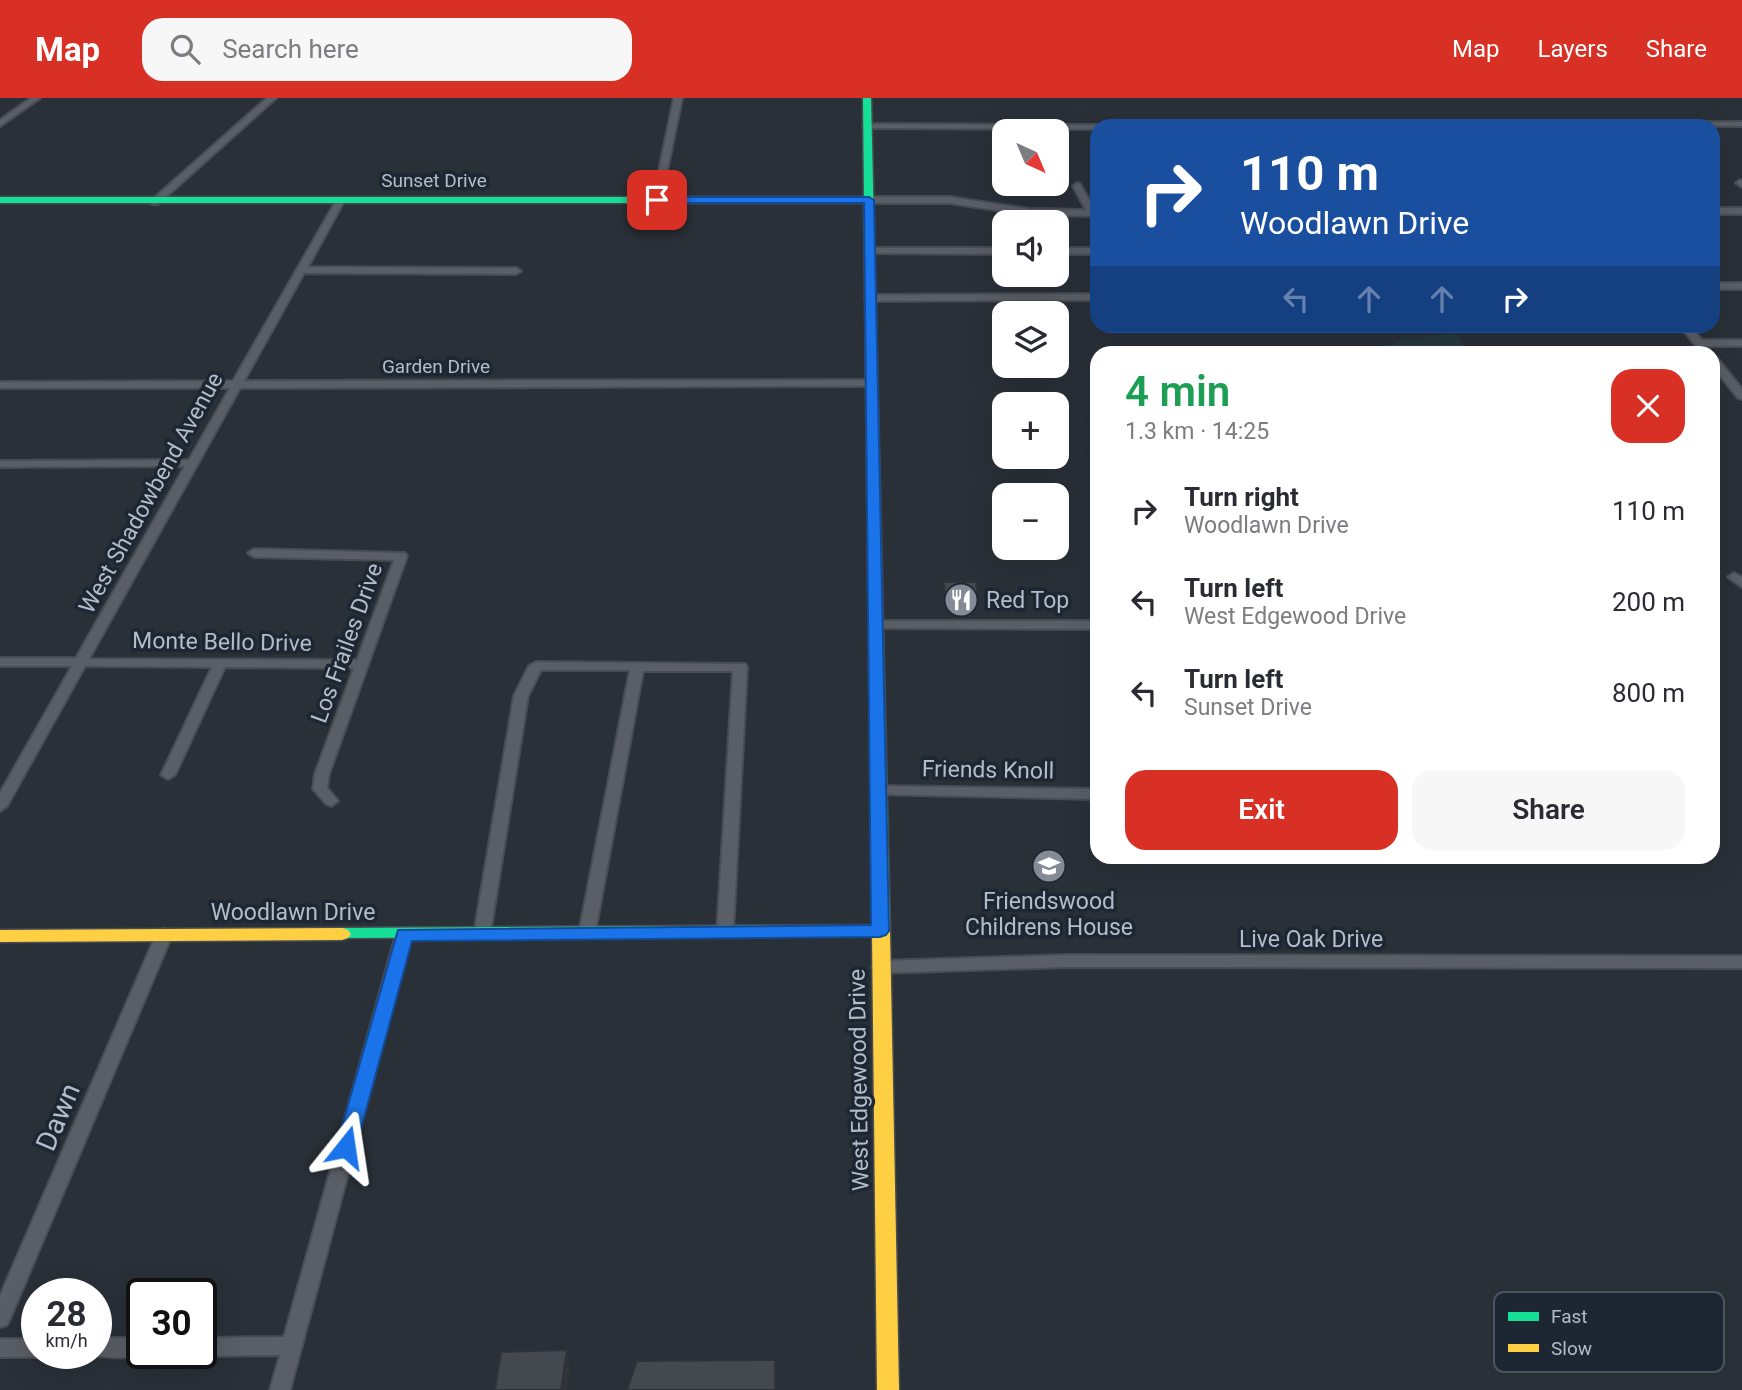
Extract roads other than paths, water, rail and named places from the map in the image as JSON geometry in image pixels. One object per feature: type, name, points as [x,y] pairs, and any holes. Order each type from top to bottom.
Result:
[{"type":"main road","name":"West Edgewood Drive","points":[[867,98],[888,1390]]},
{"type":"main road","name":"Sunset Drive","points":[[0,200],[869,200]]},
{"type":"main road","name":"Woodlawn Drive","points":[[0,936],[880,931]]},
{"type":"street","points":[[0,124],[36,98]]},
{"type":"street","points":[[155,202],[272,98]]},
{"type":"street","points":[[657,200],[678,98]]},
{"type":"street","points":[[1720,124],[1742,124]]},
{"type":"street","points":[[867,126],[1090,127]]},
{"type":"street","points":[[1077,186],[1090,206]]},
{"type":"street","points":[[948,200],[958,187]]},
{"type":"street","points":[[869,200],[948,200],[1030,212],[1090,213]]},
{"type":"street","name":"West Shadowbend Avenue","points":[[0,806],[340,201]]},
{"type":"street","points":[[1720,211],[1742,211]]},
{"type":"street","points":[[870,251],[992,251]]},
{"type":"street","points":[[1069,251],[1090,251]]},
{"type":"street","points":[[301,270],[516,271]]},
{"type":"street","points":[[1720,286],[1742,286]]},
{"type":"street","points":[[870,298],[1090,297]]},
{"type":"street","points":[[1691,333],[1701,346]]},
{"type":"street","points":[[1699,343],[1742,343]]},
{"type":"street","points":[[1720,369],[1742,396]]},
{"type":"street","name":"Garden Drive","points":[[0,385],[872,383]]},
{"type":"street","points":[[0,464],[192,463]]},
{"type":"street","name":"Los Frailes Drive","points":[[254,553],[401,556],[321,774],[320,789],[331,801]]},
{"type":"street","points":[[875,625],[1090,625]]},
{"type":"street","name":"Monte Bello Drive","points":[[0,662],[363,664]]},
{"type":"street","points":[[168,775],[221,662]]},
{"type":"street","points":[[482,934],[521,696],[536,666],[740,667],[725,932]]},
{"type":"street","points":[[587,933],[637,666]]},
{"type":"street","name":"Friends Knoll","points":[[878,791],[1090,794]]},
{"type":"street","name":"Dawn","points":[[0,1319],[164,935]]},
{"type":"street","points":[[280,1390],[404,935]]},
{"type":"street","name":"Live Oak Drive","points":[[880,967],[1067,961],[1742,962]]},
{"type":"street","points":[[217,1347],[292,1346]]},
{"type":"street","points":[[0,1348],[21,1348]]},
{"type":"place","name":"Red Top","points":[[961,600]]},
{"type":"place","name":"Friendswood Childrens House","points":[[1049,866]]}]
